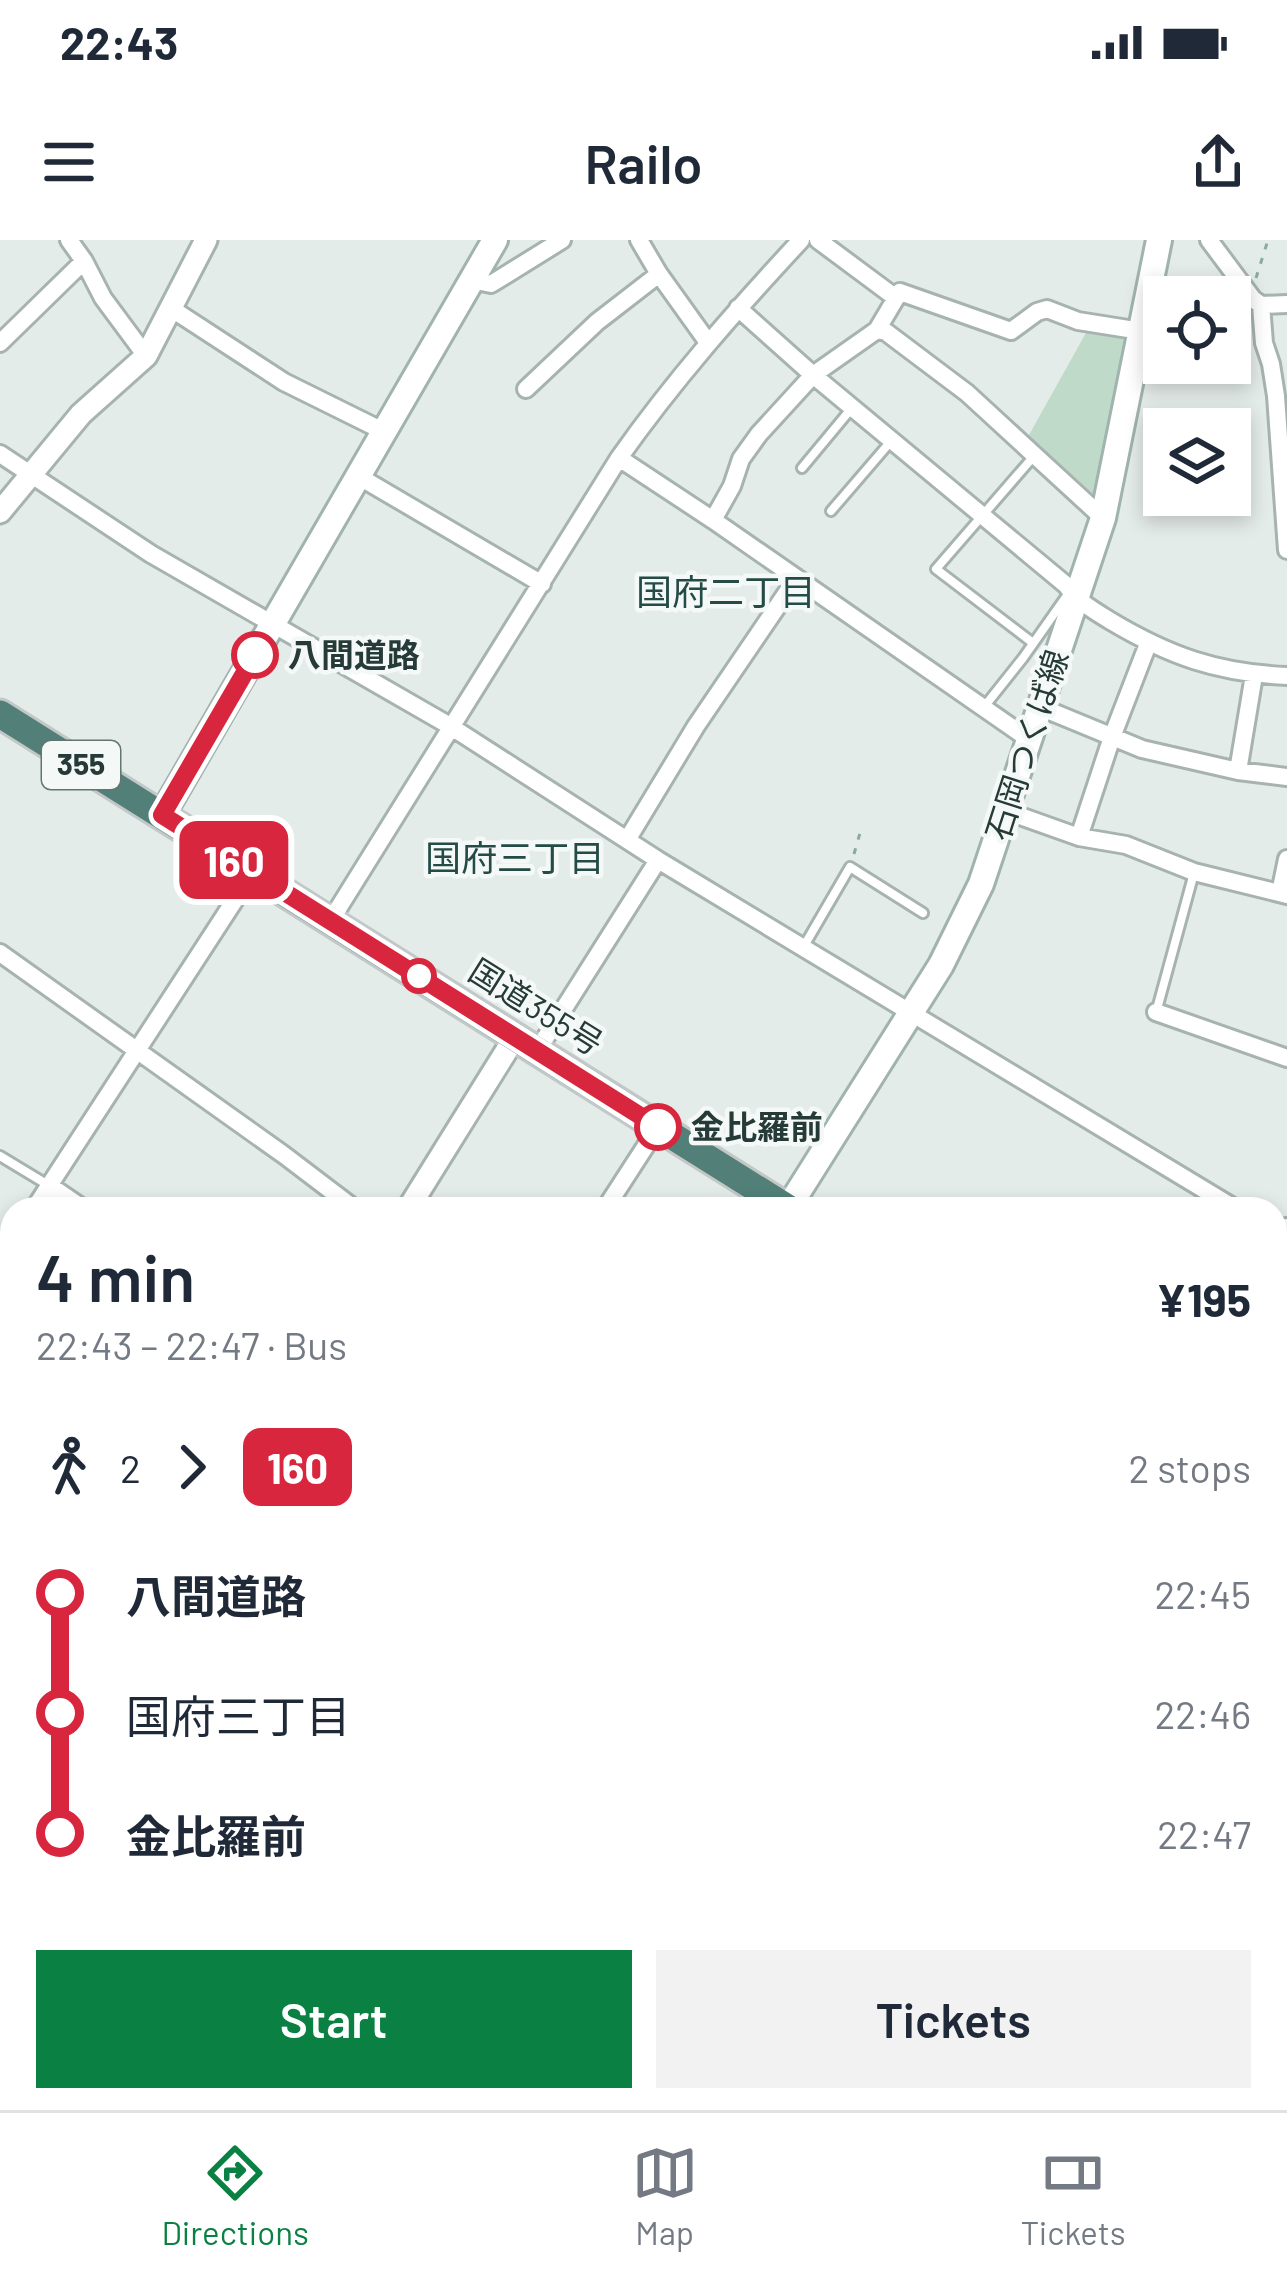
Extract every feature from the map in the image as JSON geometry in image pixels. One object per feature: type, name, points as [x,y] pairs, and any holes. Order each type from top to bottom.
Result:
[{"type":"highway","name":"国道355号","points":[[0,714],[770,1197]]},
{"type":"main road","points":[[162,815],[495,240]]},
{"type":"main road","name":"石岡つくば線","points":[[796,1197],[911,1012],[981,884],[1030,740],[1072,594],[1103,518],[1159,240]]},
{"type":"street","points":[[69,240],[146,356]]},
{"type":"street","points":[[0,512],[81,414],[146,356],[206,240]]},
{"type":"street","points":[[471,280],[491,284],[562,240]]},
{"type":"street","points":[[639,240],[707,341]]},
{"type":"street","points":[[332,920],[652,411],[707,341],[801,240]]},
{"type":"street","points":[[818,240],[896,298]]},
{"type":"street","points":[[1209,240],[1257,302],[1276,396],[1287,550]]},
{"type":"street","points":[[0,343],[84,261]]},
{"type":"street","points":[[526,389],[597,322],[659,274]]},
{"type":"street","points":[[712,520],[741,459],[759,434],[813,375],[877,330],[900,292],[1011,331],[1047,309],[1078,321],[1141,332]]},
{"type":"street","points":[[1257,302],[1287,304]]},
{"type":"street","points":[[738,308],[1072,594],[1148,644],[1200,663],[1254,675],[1287,676]]},
{"type":"street","points":[[172,309],[284,382],[383,431]]},
{"type":"street","points":[[877,330],[967,393],[1103,518]]},
{"type":"street","points":[[0,454],[152,554],[450,726],[658,860],[1216,1197]]},
{"type":"street","points":[[620,458],[1030,740]]},
{"type":"street","points":[[358,476],[542,584]]},
{"type":"street","points":[[627,840],[720,688],[796,578]]},
{"type":"street","points":[[1079,837],[1148,644]]},
{"type":"street","points":[[1238,771],[1254,675]]},
{"type":"street","points":[[1040,707],[1142,749],[1287,777]]},
{"type":"street","points":[[1006,811],[1079,837],[1126,845],[1194,872],[1283,894],[1287,860]]},
{"type":"street","points":[[417,1197],[658,860]]},
{"type":"street","points":[[42,1197],[253,872]]},
{"type":"street","points":[[0,953],[340,1197]]},
{"type":"street","points":[[1156,1012],[1287,1058]]},
{"type":"street","points":[[613,1197],[658,1127]]},
{"type":"street","points":[[49,1185],[66,1197]]},
{"type":"lane","points":[[802,468],[852,407]]},
{"type":"lane","points":[[831,511],[892,440]]},
{"type":"lane","points":[[1034,643],[936,569],[1035,454]]},
{"type":"lane","points":[[982,708],[1072,594]]},
{"type":"lane","points":[[803,948],[850,867],[923,913]]},
{"type":"lane","points":[[1156,1012],[1194,872]]},
{"type":"lane","points":[[0,1156],[49,1185]]},
{"type":"path","points":[[1257,302],[1268,240]]},
{"type":"path","points":[[850,867],[860,833]]},
{"type":"green space","points":[[1087,331],[1130,340],[1095,496],[1029,435]]},
{"type":"bus line","name":"160","points":[[255,655],[162,815],[658,1127]]},
{"type":"place","name":"八間道路","points":[[255,655]]},
{"type":"place","name":"金比羅前","points":[[658,1127]]},
{"type":"district","name":"国府二丁目","points":[[726,592]]},
{"type":"district","name":"国府三丁目","points":[[515,858]]}]
